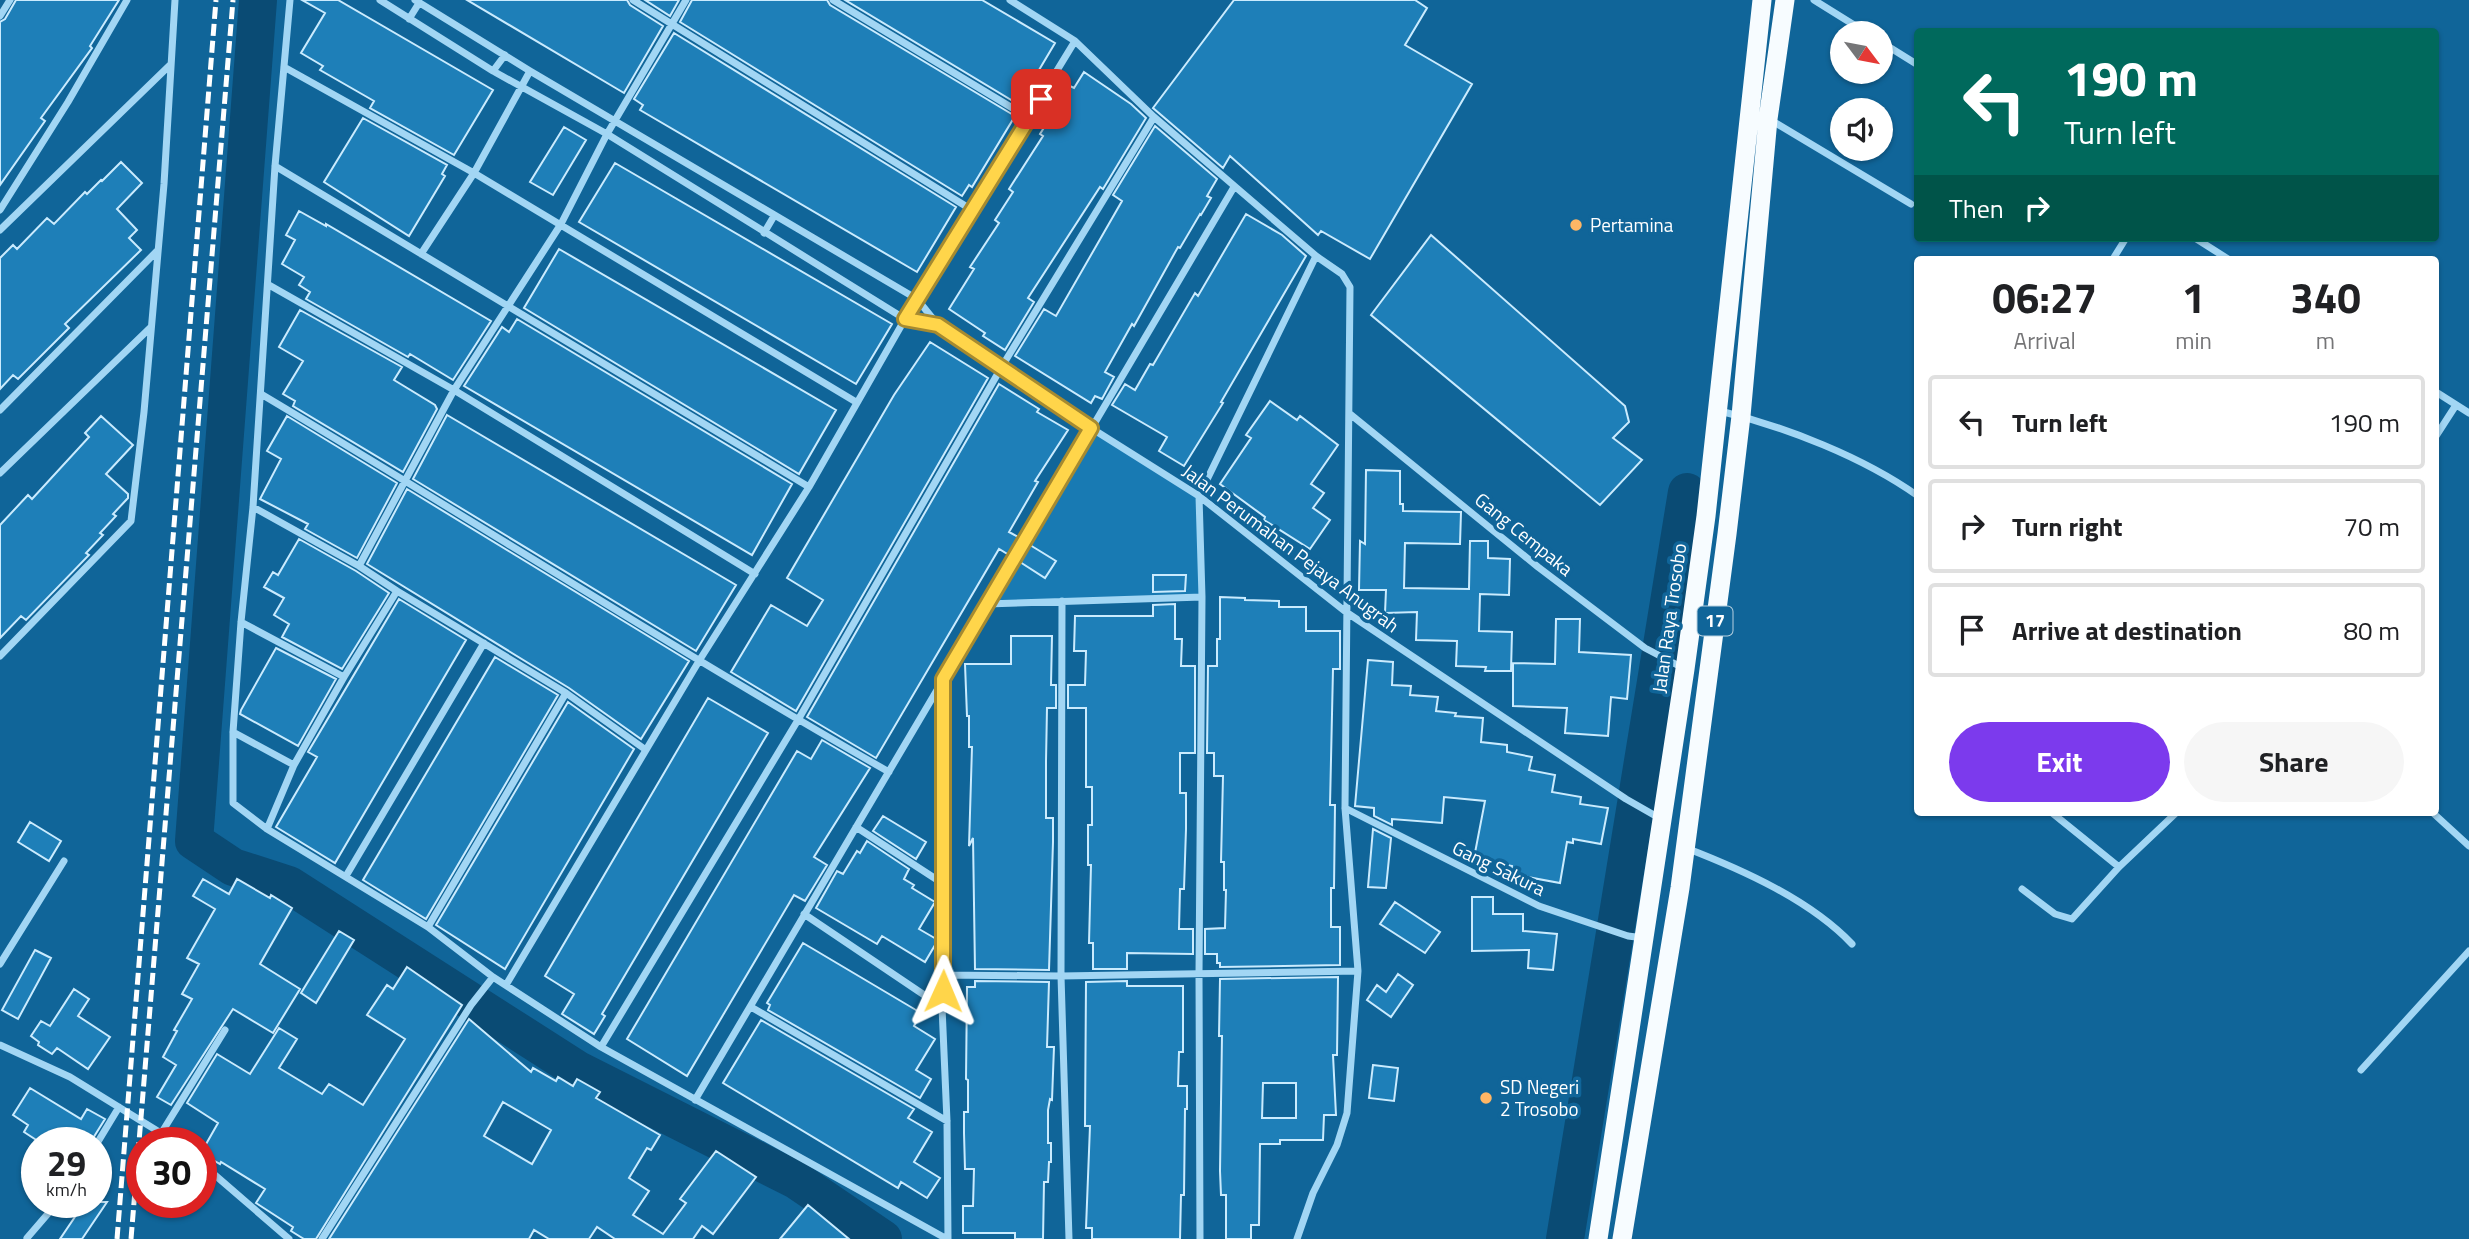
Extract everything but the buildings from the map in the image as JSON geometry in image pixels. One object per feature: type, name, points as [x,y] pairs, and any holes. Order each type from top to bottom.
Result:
[{"type":"highway","name":"Jalan Raya Trosobo","points":[[1598,1239],[1636,937],[1654,816],[1681,667],[1719,411],[1762,0]]},
{"type":"highway","name":"17","points":[[1622,1239],[1685,848],[1741,416],[1768,119],[1785,0]]},
{"type":"street","points":[[0,16],[10,0]]},
{"type":"street","points":[[0,210],[68,102],[127,0]]},
{"type":"street","points":[[290,0],[275,166],[253,507],[233,732],[233,803],[267,829],[428,927],[493,977],[601,1047],[948,1239]]},
{"type":"street","points":[[380,0],[493,71],[607,134],[905,319]]},
{"type":"street","points":[[633,0],[971,209]]},
{"type":"street","points":[[359,566],[454,390],[561,224],[607,134],[686,0]]},
{"type":"street","points":[[833,0],[1029,118]]},
{"type":"street","points":[[1010,0],[1075,41],[1154,117],[1234,187],[1316,256],[1342,274],[1351,291],[1345,808],[1357,971],[1347,1112],[1337,1145],[1313,1193],[1297,1239]]},
{"type":"street","points":[[1814,0],[1848,21]]},
{"type":"street","points":[[0,656],[131,523],[158,250],[174,1]]},
{"type":"street","points":[[409,19],[417,1],[615,122],[917,299]]},
{"type":"street","points":[[506,985],[699,661],[809,486],[971,209],[1075,41]]},
{"type":"street","points":[[1894,50],[1914,63]]},
{"type":"street","points":[[493,71],[505,55]]},
{"type":"street","points":[[0,230],[170,65]]},
{"type":"street","points":[[284,67],[474,173],[856,402]]},
{"type":"street","points":[[421,254],[474,173],[530,71]]},
{"type":"street","points":[[601,1047],[798,720],[1001,369],[1154,117]]},
{"type":"street","points":[[1768,119],[1911,204]]},
{"type":"street","points":[[275,166],[809,486]]},
{"type":"street","points":[[695,1100],[1234,187]]},
{"type":"street","points":[[764,233],[774,216]]},
{"type":"street","points":[[2201,242],[2223,256]]},
{"type":"street","points":[[0,410],[158,250]]},
{"type":"street","points":[[1200,1239],[1202,597],[1199,496],[1316,256]]},
{"type":"street","points":[[269,285],[454,390],[755,574]]},
{"type":"street","name":"Jalan Perumahan Pejaya Anugrah","points":[[917,299],[938,325],[1091,428],[1199,496],[1346,612],[1654,816]]},
{"type":"street","name":"Jalan Perumahan Pejaya Anugrah","points":[[905,319],[938,325]]},
{"type":"street","points":[[0,473],[151,327]]},
{"type":"street","points":[[261,394],[699,661],[889,772]]},
{"type":"street","points":[[2439,394],[2469,413]]},
{"type":"street","points":[[2439,431],[2456,405]]},
{"type":"street","points":[[1719,411],[1771,424],[1799,435],[1900,483],[1914,493]]},
{"type":"street","name":"Gang Cempaka","points":[[1350,414],[1538,567],[1648,650],[1681,667]]},
{"type":"street","points":[[253,507],[359,566],[566,693],[646,750]]},
{"type":"street","points":[[267,829],[295,765],[344,677],[397,591]]},
{"type":"street","points":[[986,604],[1202,597]]},
{"type":"street","points":[[1062,601],[1061,976],[1069,1239]]},
{"type":"street","points":[[241,622],[344,677]]},
{"type":"street","points":[[346,876],[484,643]]},
{"type":"street","points":[[943,679],[942,1007],[948,1239]]},
{"type":"street","points":[[428,927],[566,693]]},
{"type":"street","points":[[233,732],[295,765]]},
{"type":"street","name":"Gang Sakura","points":[[1345,808],[1539,906],[1636,937]]},
{"type":"street","points":[[2056,816],[2119,867]]},
{"type":"street","points":[[2022,889],[2055,914],[2072,919],[2119,867],[2173,816]]},
{"type":"street","points":[[2436,816],[2469,846]]},
{"type":"street","points":[[856,827],[942,883]]},
{"type":"street","points":[[1685,848],[1740,869],[1833,924],[1852,944]]},
{"type":"street","points":[[0,964],[64,861]]},
{"type":"street","points":[[804,914],[942,1007]]},
{"type":"street","points":[[2361,1070],[2468,954]]},
{"type":"street","points":[[944,975],[1061,976],[1357,971]]},
{"type":"street","points":[[322,1239],[471,1004],[493,977]]},
{"type":"street","points":[[751,1007],[947,1121]]},
{"type":"street","points":[[165,1127],[225,1030]]},
{"type":"street","points":[[0,1045],[70,1077],[152,1127]]},
{"type":"street","points":[[106,1127],[118,1107]]},
{"type":"street","points":[[217,1177],[289,1239]]},
{"type":"street","points":[[27,1238],[44,1218]]},
{"type":"shaded area","points":[[1091,428],[1199,496],[1202,597],[986,604]]},
{"type":"waterway","points":[[258,0],[194,841],[233,867],[289,885],[578,1070],[796,1180],[883,1239]]},
{"type":"waterway","points":[[1565,1239],[1687,492]]},
{"type":"railway","points":[[117,1239],[216,0]]},
{"type":"railway","points":[[131,1239],[233,0]]},
{"type":"place","name":"Pertamina","points":[[1576,225]]},
{"type":"place","name":"SD Negeri 2 Trosobo","points":[[1486,1098]]},
{"type":"route","points":[[943,991],[943,679],[1091,428],[938,325],[905,319],[1041,99]]}]
